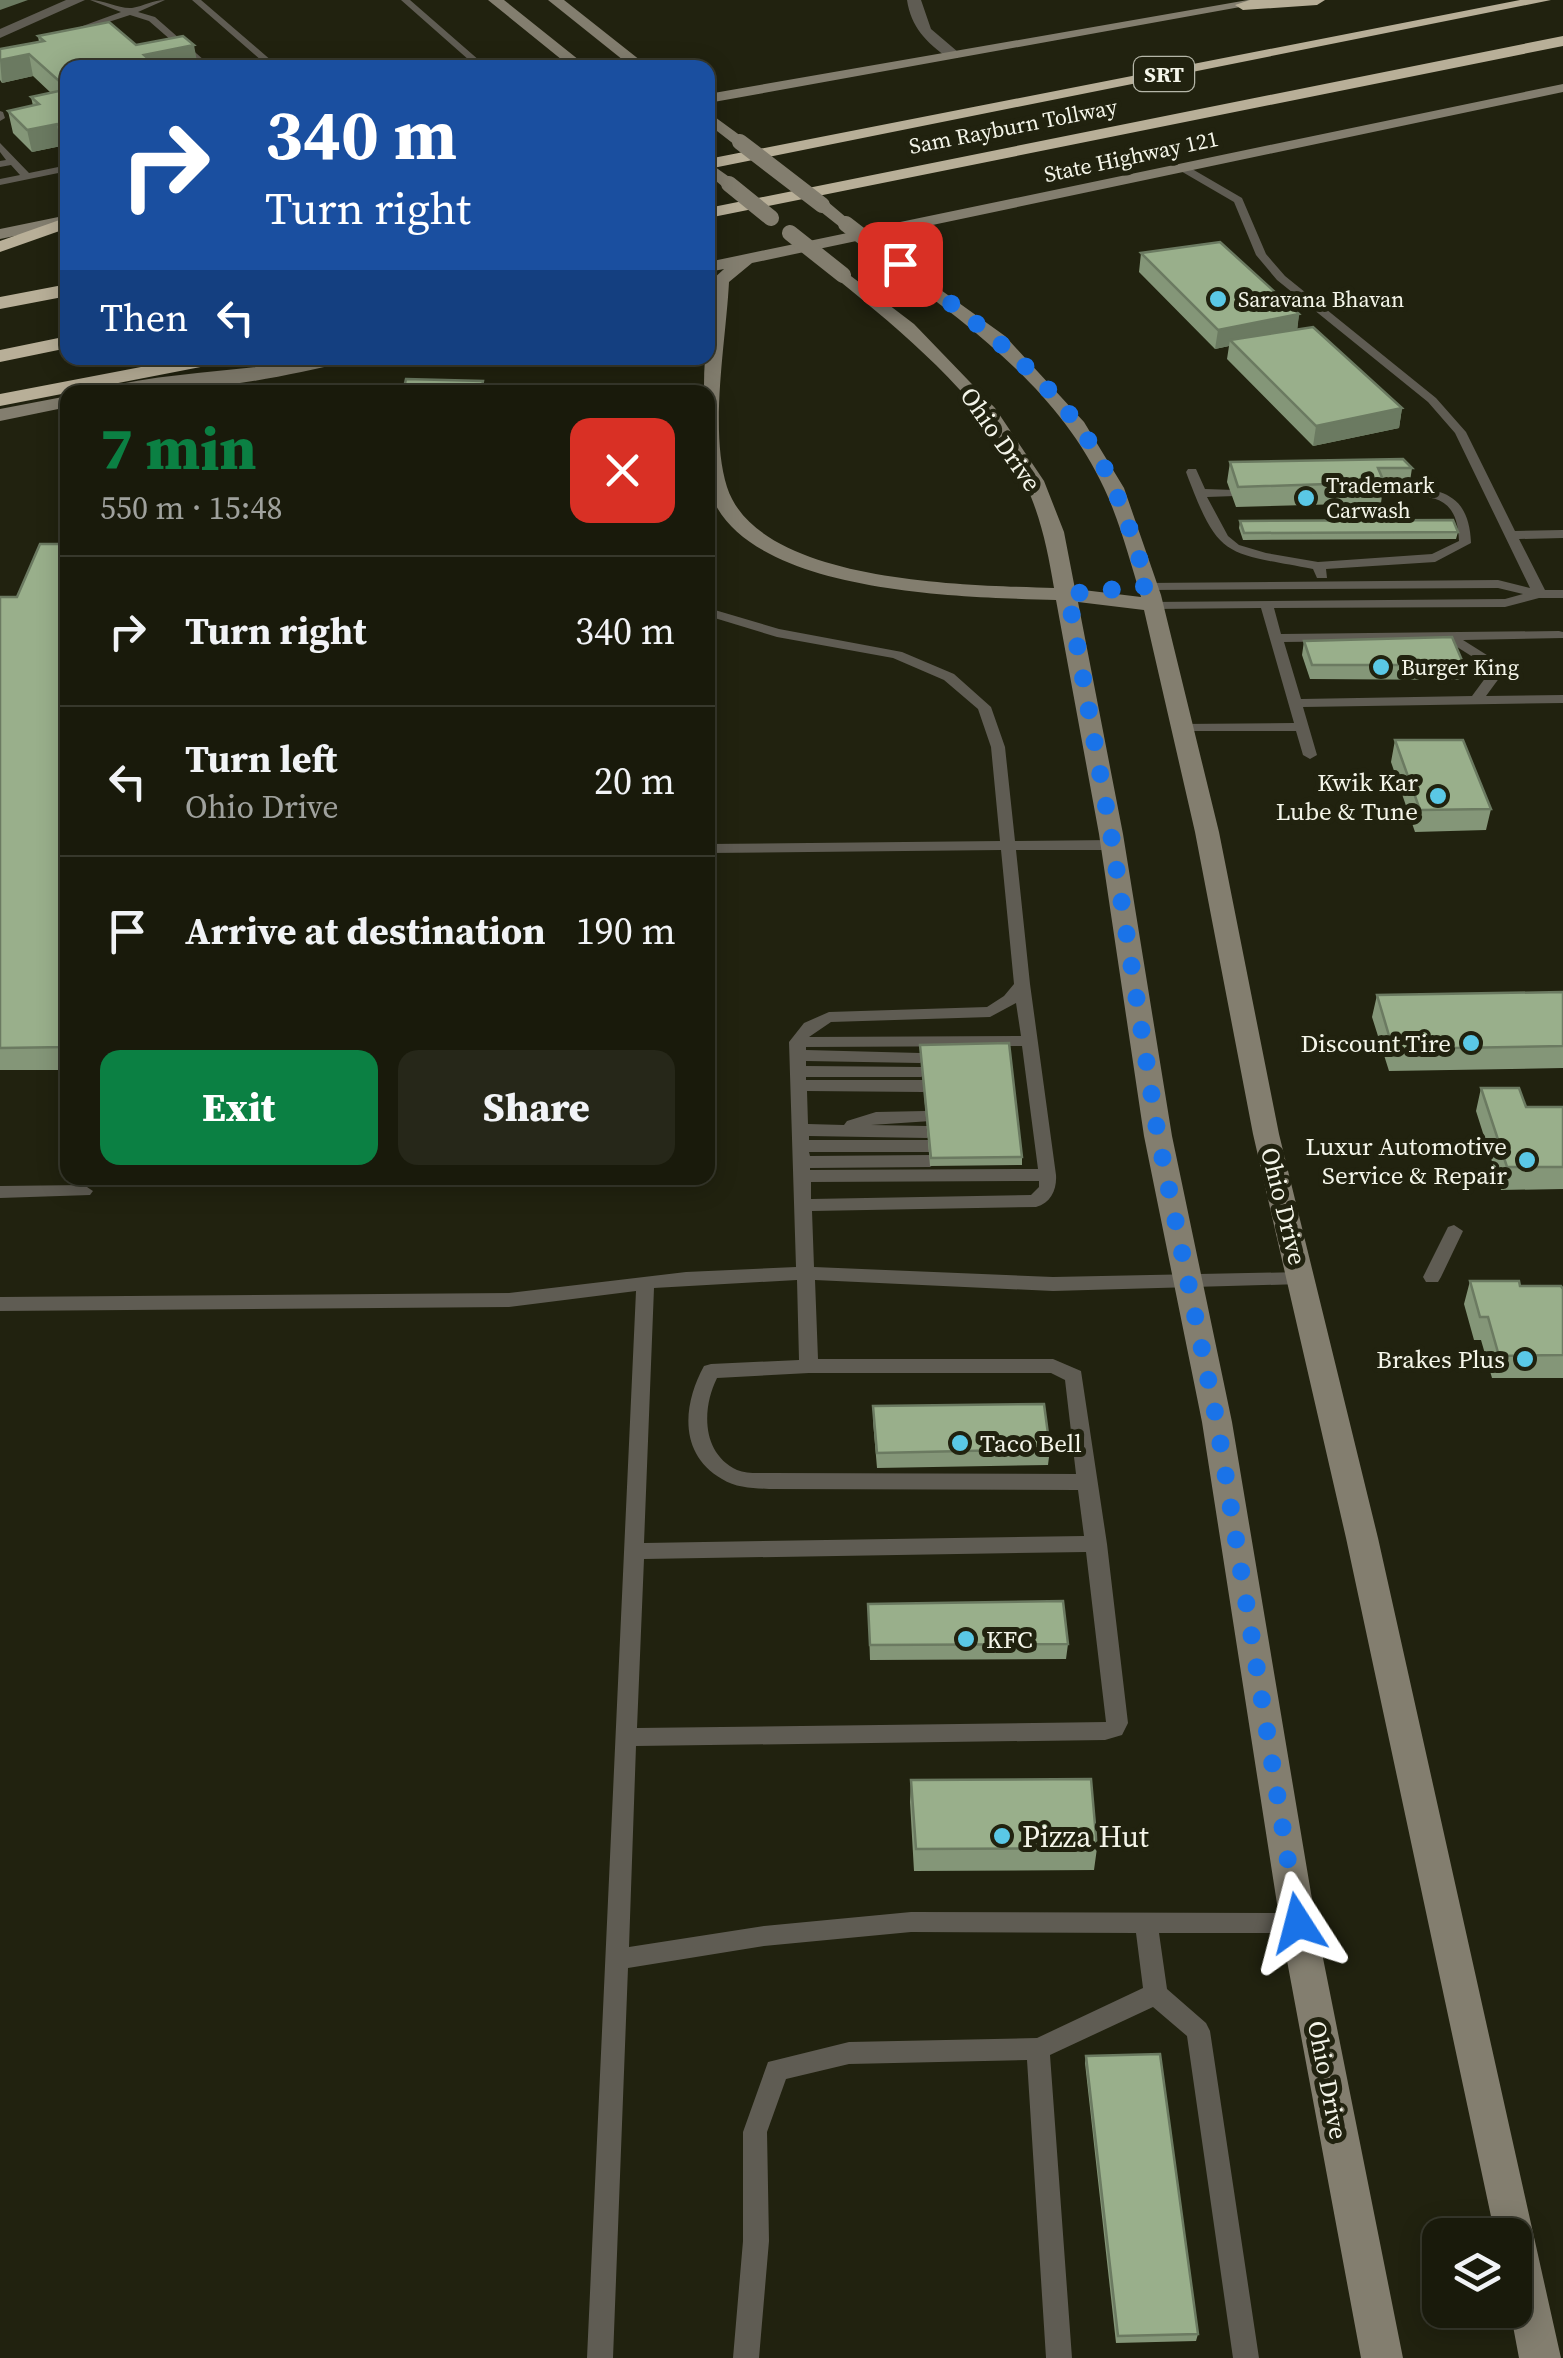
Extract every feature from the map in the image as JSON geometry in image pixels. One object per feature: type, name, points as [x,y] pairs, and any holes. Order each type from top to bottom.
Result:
[{"type":"highway","points":[[1238,2],[1317,0]]},
{"type":"highway","name":"Sam Rayburn Tollway","points":[[715,164],[1543,0]]},
{"type":"highway","name":"Sam Rayburn Tollway","points":[[715,212],[1563,41]]},
{"type":"highway","points":[[0,247],[60,224]]},
{"type":"highway","points":[[0,303],[60,292]]},
{"type":"highway","points":[[0,356],[60,344]]},
{"type":"highway","points":[[77,385],[180,365]]},
{"type":"highway","points":[[0,400],[60,388]]},
{"type":"main road","points":[[494,0],[572,60]]},
{"type":"main road","points":[[555,0],[633,60]]},
{"type":"main road","points":[[715,98],[1238,2],[1272,0]]},
{"type":"main road","name":"State Highway 121","points":[[715,265],[1563,88]]},
{"type":"main road","name":"Ohio Drive","points":[[715,122],[998,340],[1067,413],[1114,488],[1150,595],[1207,832],[1266,1134],[1302,1278],[1511,2218]]},
{"type":"main road","name":"Ohio Drive","points":[[715,171],[936,354],[988,412],[1034,481],[1054,532],[1113,845],[1158,1136],[1217,1422],[1298,1923],[1382,2358]]},
{"type":"main road","points":[[0,234],[60,223]]},
{"type":"main road","points":[[715,329],[721,280],[747,258]]},
{"type":"main road","points":[[146,385],[242,365]]},
{"type":"main road","points":[[155,385],[306,365]]},
{"type":"main road","points":[[0,415],[60,403]]},
{"type":"main road","points":[[715,480],[719,494],[738,520],[768,542],[815,564],[871,581],[968,593],[1150,595]]},
{"type":"main road","name":"Ohio Drive","points":[[1532,2319],[1540,2358]]},
{"type":"street","points":[[0,34],[78,0]]},
{"type":"street","points":[[914,0],[916,19],[927,36],[953,55]]},
{"type":"lane","points":[[94,0],[152,18],[201,60]]},
{"type":"lane","points":[[65,36],[161,0]]},
{"type":"lane","points":[[196,0],[267,60]]},
{"type":"lane","points":[[406,0],[475,60]]},
{"type":"lane","points":[[0,146],[27,177]]},
{"type":"lane","points":[[0,164],[13,162]]},
{"type":"lane","points":[[1182,168],[1238,200],[1261,255],[1281,278],[1432,400],[1460,432],[1540,594]]},
{"type":"lane","points":[[0,182],[60,170]]},
{"type":"lane","points":[[1192,472],[1217,534],[1233,550],[1259,558],[1318,566],[1435,558],[1465,543],[1462,513],[1449,499],[1434,494],[1377,493]]},
{"type":"lane","points":[[1199,493],[1231,493]]},
{"type":"lane","points":[[1511,535],[1563,534]]},
{"type":"lane","points":[[1318,566],[1326,585]]},
{"type":"lane","points":[[1150,595],[1326,585],[1498,584],[1540,594],[1563,594]]},
{"type":"lane","points":[[1150,595],[1266,604],[1505,603],[1540,594]]},
{"type":"lane","points":[[1266,604],[1310,755]]},
{"type":"lane","points":[[715,614],[777,633],[897,655],[948,677],[984,707],[993,734],[1048,1188],[1036,1202],[803,1205]]},
{"type":"lane","points":[[1276,638],[1444,636],[1561,640]]},
{"type":"lane","points":[[1444,636],[1492,662],[1493,677],[1476,700]]},
{"type":"lane","points":[[1294,703],[1563,699]]},
{"type":"lane","points":[[1181,728],[1302,727]]},
{"type":"lane","points":[[715,848],[1113,845]]},
{"type":"lane","points":[[809,1366],[798,1063],[806,1026],[829,1017],[990,1012],[1010,1000],[1022,984]]},
{"type":"lane","points":[[798,1063],[1033,1071]]},
{"type":"lane","points":[[798,1063],[832,1085],[925,1109]]},
{"type":"lane","points":[[798,1063],[925,1109]]},
{"type":"lane","points":[[1033,1071],[1012,1078],[1033,1071]]},
{"type":"lane","points":[[801,1153],[833,1131],[925,1109]]},
{"type":"lane","points":[[801,1153],[925,1109]]},
{"type":"lane","points":[[1043,1146],[1019,1139],[1043,1146]]},
{"type":"lane","points":[[801,1153],[1043,1146]]},
{"type":"lane","points":[[0,1192],[84,1191]]},
{"type":"lane","points":[[1432,1277],[1454,1231]]},
{"type":"lane","points":[[0,1304],[509,1300],[645,1283],[806,1272],[1054,1284],[1302,1278]]},
{"type":"lane","points":[[600,2358],[645,1283]]},
{"type":"lane","points":[[626,1738],[1114,1729],[1117,1705],[1097,1544],[1074,1376],[1053,1366],[809,1366],[711,1371],[699,1391],[694,1421],[702,1449],[731,1476],[769,1481],[1088,1482]]},
{"type":"lane","points":[[634,1551],[1097,1544]]},
{"type":"lane","points":[[617,1959],[764,1936],[911,1922],[1298,1923]]},
{"type":"lane","points":[[1146,1922],[1156,1994],[1198,2032],[1246,2358]]},
{"type":"lane","points":[[746,2358],[756,2241],[755,2132],[777,2070],[849,2054],[1038,2049],[1156,1994]]},
{"type":"lane","points":[[1038,2049],[1060,2358]]},
{"type":"building","points":[[109,22],[136,45],[183,36],[194,45],[144,55],[150,60],[60,60],[60,82],[29,54],[0,60],[0,49],[44,41],[38,36]]},
{"type":"building","points":[[60,91],[60,126],[27,130],[8,111],[39,104],[31,97]]},
{"type":"building","points":[[1220,242],[1299,314],[1218,330],[1141,253]]},
{"type":"building","points":[[1313,327],[1402,408],[1316,426],[1230,340]]},
{"type":"building","points":[[406,379],[483,381],[482,385],[405,385]]},
{"type":"building","points":[[1403,459],[1412,468],[1378,468],[1384,482],[1238,487],[1230,462]]},
{"type":"building","points":[[1453,520],[1458,532],[1244,533],[1240,521]]},
{"type":"building","points":[[40,544],[60,544],[60,1047],[0,1048],[0,597],[17,597]]},
{"type":"building","points":[[1452,637],[1464,665],[1312,665],[1304,641]]},
{"type":"building","points":[[1395,740],[1463,740],[1491,809],[1420,810]]},
{"type":"building","points":[[1563,992],[1563,1046],[1393,1049],[1377,995]]},
{"type":"building","points":[[1009,1043],[1022,1157],[931,1158],[920,1045]]},
{"type":"building","points":[[1481,1088],[1519,1088],[1526,1107],[1563,1107],[1563,1167],[1507,1167]]},
{"type":"building","points":[[1470,1281],[1561,1286],[1563,1355],[1499,1356],[1488,1317],[1480,1317]]},
{"type":"building","name":"Taco Bell","points":[[1044,1404],[1050,1449],[877,1453],[873,1406]]},
{"type":"building","name":"KFC","points":[[1063,1601],[1068,1644],[870,1645],[868,1604]]},
{"type":"building","name":"Pizza Hut","points":[[1091,1779],[1097,1848],[916,1849],[911,1780]]},
{"type":"building","points":[[1160,2054],[1198,2334],[1118,2336],[1086,2056]]},
{"type":"place","name":"Saravana Bhavan","points":[[1218,299]]},
{"type":"place","name":"Trademark Carwash","points":[[1306,498]]},
{"type":"place","name":"Burger King","points":[[1381,667]]},
{"type":"place","name":"Kwik Kar Lube & Tune","points":[[1438,796]]},
{"type":"place","name":"Discount Tire","points":[[1471,1043]]},
{"type":"place","name":"Luxur Automotive Service & Repair","points":[[1527,1160]]},
{"type":"place","name":"Brakes Plus","points":[[1525,1359]]},
{"type":"place","name":"Taco Bell","points":[[960,1443]]},
{"type":"place","name":"KFC","points":[[966,1639]]},
{"type":"place","name":"Pizza Hut","points":[[1002,1836]]},
{"type":"route","points":[[900,264],[998,340],[1057,400],[1096,454],[1114,488],[1148,586],[1068,594],[1111,834],[1158,1136],[1217,1422],[1298,1923]]}]
